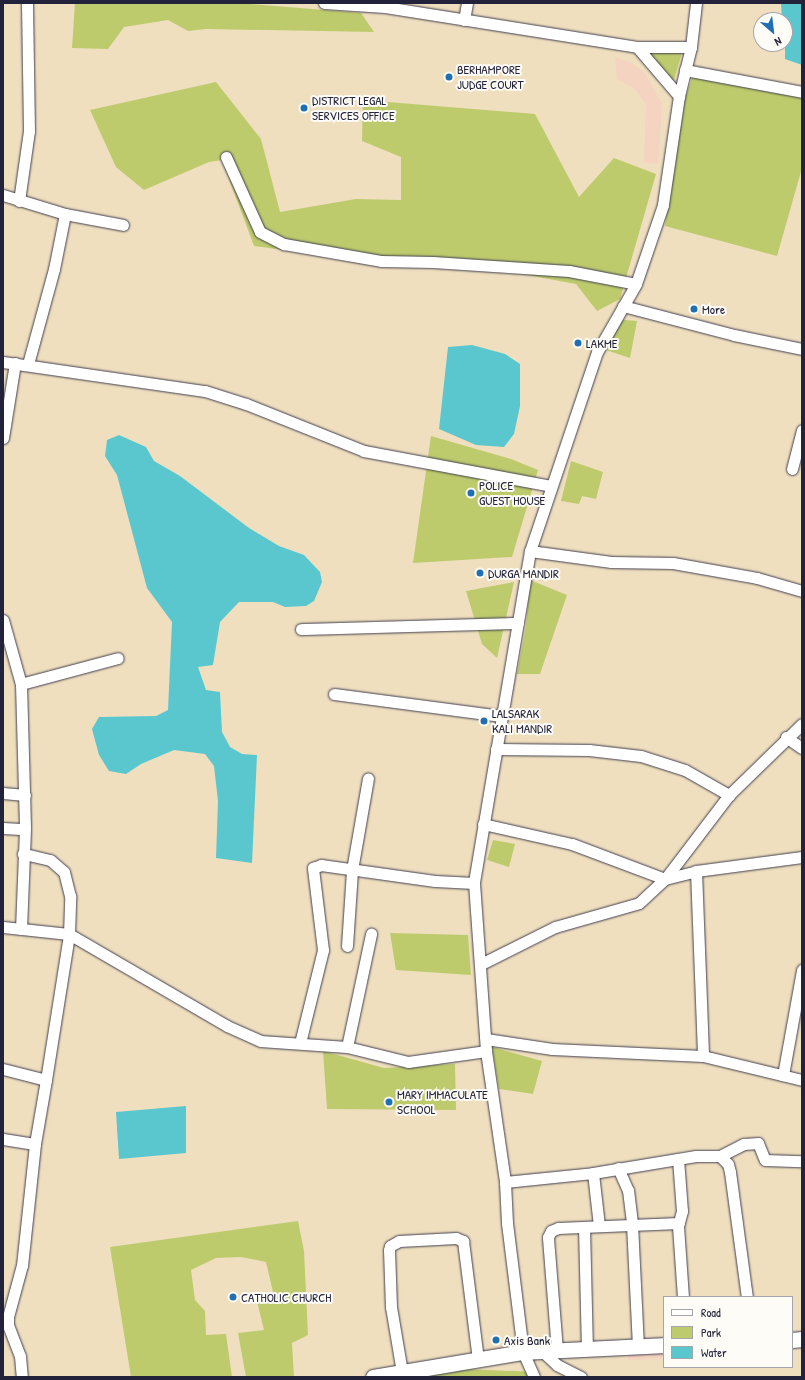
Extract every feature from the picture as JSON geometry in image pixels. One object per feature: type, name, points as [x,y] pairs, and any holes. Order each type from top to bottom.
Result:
[{"type":"street","points":[[19,200],[29,131],[28,3]]},
{"type":"street","points":[[324,3],[419,8],[464,20],[638,47],[691,47]]},
{"type":"street","points":[[464,20],[467,3]]},
{"type":"street","points":[[534,1377],[523,1352],[507,1223],[505,1182],[486,1051],[481,964],[474,903],[474,883],[530,551],[597,352],[636,284],[663,205],[679,96],[691,47],[696,3]]},
{"type":"street","points":[[638,47],[679,96]]},
{"type":"street","points":[[685,70],[802,92]]},
{"type":"street","points":[[226,156],[260,232],[284,244],[381,261],[433,262],[569,271],[636,284]]},
{"type":"street","points":[[3,195],[65,214],[123,225]]},
{"type":"street","points":[[28,364],[54,268],[65,214]]},
{"type":"street","points":[[622,306],[734,335],[802,349]]},
{"type":"street","points":[[3,362],[28,364],[205,391],[246,404],[364,451],[551,486]]},
{"type":"street","points":[[3,438],[15,363]]},
{"type":"street","points":[[792,469],[802,430]]},
{"type":"street","points":[[530,551],[611,562],[673,563],[757,578],[802,591]]},
{"type":"street","points":[[3,620],[21,684],[25,795],[21,929]]},
{"type":"street","points":[[301,629],[518,623]]},
{"type":"street","points":[[21,684],[118,658]]},
{"type":"street","points":[[334,694],[502,716]]},
{"type":"street","points":[[481,964],[555,927],[639,903],[665,879],[729,794],[786,737],[802,724]]},
{"type":"street","points":[[786,737],[802,748]]},
{"type":"street","points":[[496,749],[589,750],[641,756],[686,770],[729,794]]},
{"type":"street","points":[[347,946],[352,870],[368,778]]},
{"type":"street","points":[[3,793],[25,795]]},
{"type":"street","points":[[483,824],[572,844],[665,879],[696,871],[802,857]]},
{"type":"street","points":[[3,828],[25,829]]},
{"type":"street","points":[[22,1377],[20,1356],[8,1325],[8,1317],[22,1264],[35,1144],[69,934],[70,896],[64,872],[50,860],[23,854]]},
{"type":"street","points":[[300,1043],[323,950],[313,868],[321,865],[435,881],[474,883]]},
{"type":"street","points":[[696,871],[703,1056]]},
{"type":"street","points":[[3,927],[69,934],[248,1036],[275,1044],[300,1043],[347,1048],[408,1062],[486,1051]]},
{"type":"street","points":[[347,1048],[371,934]]},
{"type":"street","points":[[783,1075],[802,970]]},
{"type":"street","points":[[486,1039],[552,1049],[703,1056],[802,1080]]},
{"type":"street","points":[[3,1069],[46,1080]]},
{"type":"street","points":[[3,1139],[35,1144]]},
{"type":"street","points":[[505,1182],[593,1173],[678,1159],[720,1156],[744,1144],[758,1143],[765,1160],[802,1161]]},
{"type":"street","points":[[720,1156],[728,1164],[730,1172],[747,1296]]},
{"type":"street","points":[[678,1159],[682,1211],[679,1223],[683,1296]]},
{"type":"street","points":[[618,1168],[628,1190],[632,1224],[638,1347]]},
{"type":"street","points":[[593,1173],[599,1226]]},
{"type":"street","points":[[557,1350],[548,1237],[554,1229],[632,1224],[679,1223]]},
{"type":"street","points":[[584,1227],[587,1349]]},
{"type":"street","points":[[402,1372],[392,1307],[389,1250],[390,1246],[399,1241],[456,1238],[463,1241],[478,1359]]},
{"type":"street","points":[[373,1377],[523,1352],[663,1345]]},
{"type":"street","points":[[542,1351],[557,1365],[581,1377]]},
{"type":"shaded area","points":[[615,57],[632,63],[645,73],[662,104],[658,164],[644,163],[646,105],[634,88],[617,79]]},
{"type":"shaded area","points":[[663,1348],[663,1359],[628,1360],[628,1349]]},
{"type":"green space","points":[[75,3],[250,4],[361,13],[374,32],[206,29],[188,31],[168,20],[124,27],[108,49],[72,48]]},
{"type":"green space","points":[[643,49],[683,49],[671,90]]},
{"type":"green space","points":[[693,76],[802,96],[802,168],[777,256],[665,226],[680,112]]},
{"type":"green space","points":[[216,82],[261,139],[280,212],[356,199],[401,200],[401,157],[362,141],[363,100],[535,114],[579,197],[614,158],[656,174],[620,299],[597,311],[576,284],[494,269],[403,266],[254,246],[222,160],[209,162],[144,190],[116,167],[90,110]]},
{"type":"green space","points":[[613,319],[637,321],[630,358],[603,349]]},
{"type":"green space","points":[[431,436],[511,459],[538,470],[512,557],[413,563]]},
{"type":"green space","points":[[571,461],[603,472],[596,499],[582,496],[579,504],[561,501]]},
{"type":"green space","points":[[530,580],[567,595],[540,674],[517,674],[526,626]]},
{"type":"green space","points":[[514,582],[497,658],[482,644],[466,591]]},
{"type":"green space","points":[[493,840],[515,844],[509,867],[487,860]]},
{"type":"green space","points":[[390,933],[468,935],[471,975],[396,970]]},
{"type":"green space","points":[[492,1047],[542,1061],[533,1094],[499,1089]]},
{"type":"green space","points":[[323,1051],[384,1068],[455,1064],[456,1110],[327,1109]]},
{"type":"green space","points":[[298,1221],[304,1251],[308,1335],[292,1343],[294,1377],[246,1377],[238,1333],[264,1330],[256,1297],[273,1292],[266,1262],[241,1257],[216,1258],[191,1270],[195,1300],[205,1311],[206,1335],[226,1334],[232,1377],[131,1377],[110,1247]]},
{"type":"green space","points":[[462,1369],[536,1372],[538,1377],[415,1377]]},
{"type":"water","points":[[781,3],[802,3],[802,65],[785,59],[785,52],[793,52],[793,12],[782,12]]},
{"type":"water","points":[[472,345],[505,354],[520,364],[520,406],[514,434],[504,447],[476,445],[439,429],[448,347]]},
{"type":"water","points":[[119,435],[146,447],[154,461],[180,476],[249,528],[279,546],[304,555],[320,572],[322,582],[314,601],[306,606],[285,607],[273,602],[239,602],[220,622],[213,665],[198,667],[206,690],[220,692],[222,732],[230,747],[242,754],[257,755],[252,863],[216,858],[218,801],[214,766],[205,754],[174,750],[141,764],[126,774],[109,771],[99,755],[92,729],[99,717],[156,716],[168,710],[172,622],[147,588],[117,475],[105,456],[107,440]]},
{"type":"water","points":[[186,1106],[186,1153],[119,1159],[116,1112]]},
{"type":"place","name":"BERHAMPORE JUDGE COURT","points":[[449,77]]},
{"type":"place","name":"DISTRICT LEGAL SERVICES OFFICE","points":[[304,108]]},
{"type":"place","name":"More","points":[[694,309]]},
{"type":"place","name":"LAKME","points":[[578,343]]},
{"type":"place","name":"POLICE GUEST HOUSE","points":[[471,493]]},
{"type":"place","name":"DURGA MANDIR","points":[[480,573]]},
{"type":"place","name":"LALSARAK KALI MANDIR","points":[[484,721]]},
{"type":"place","name":"MARY IMMACULATE SCHOOL","points":[[389,1102]]},
{"type":"place","name":"CATHOLIC CHURCH","points":[[233,1297]]},
{"type":"place","name":"Axis Bank","points":[[496,1340]]}]
